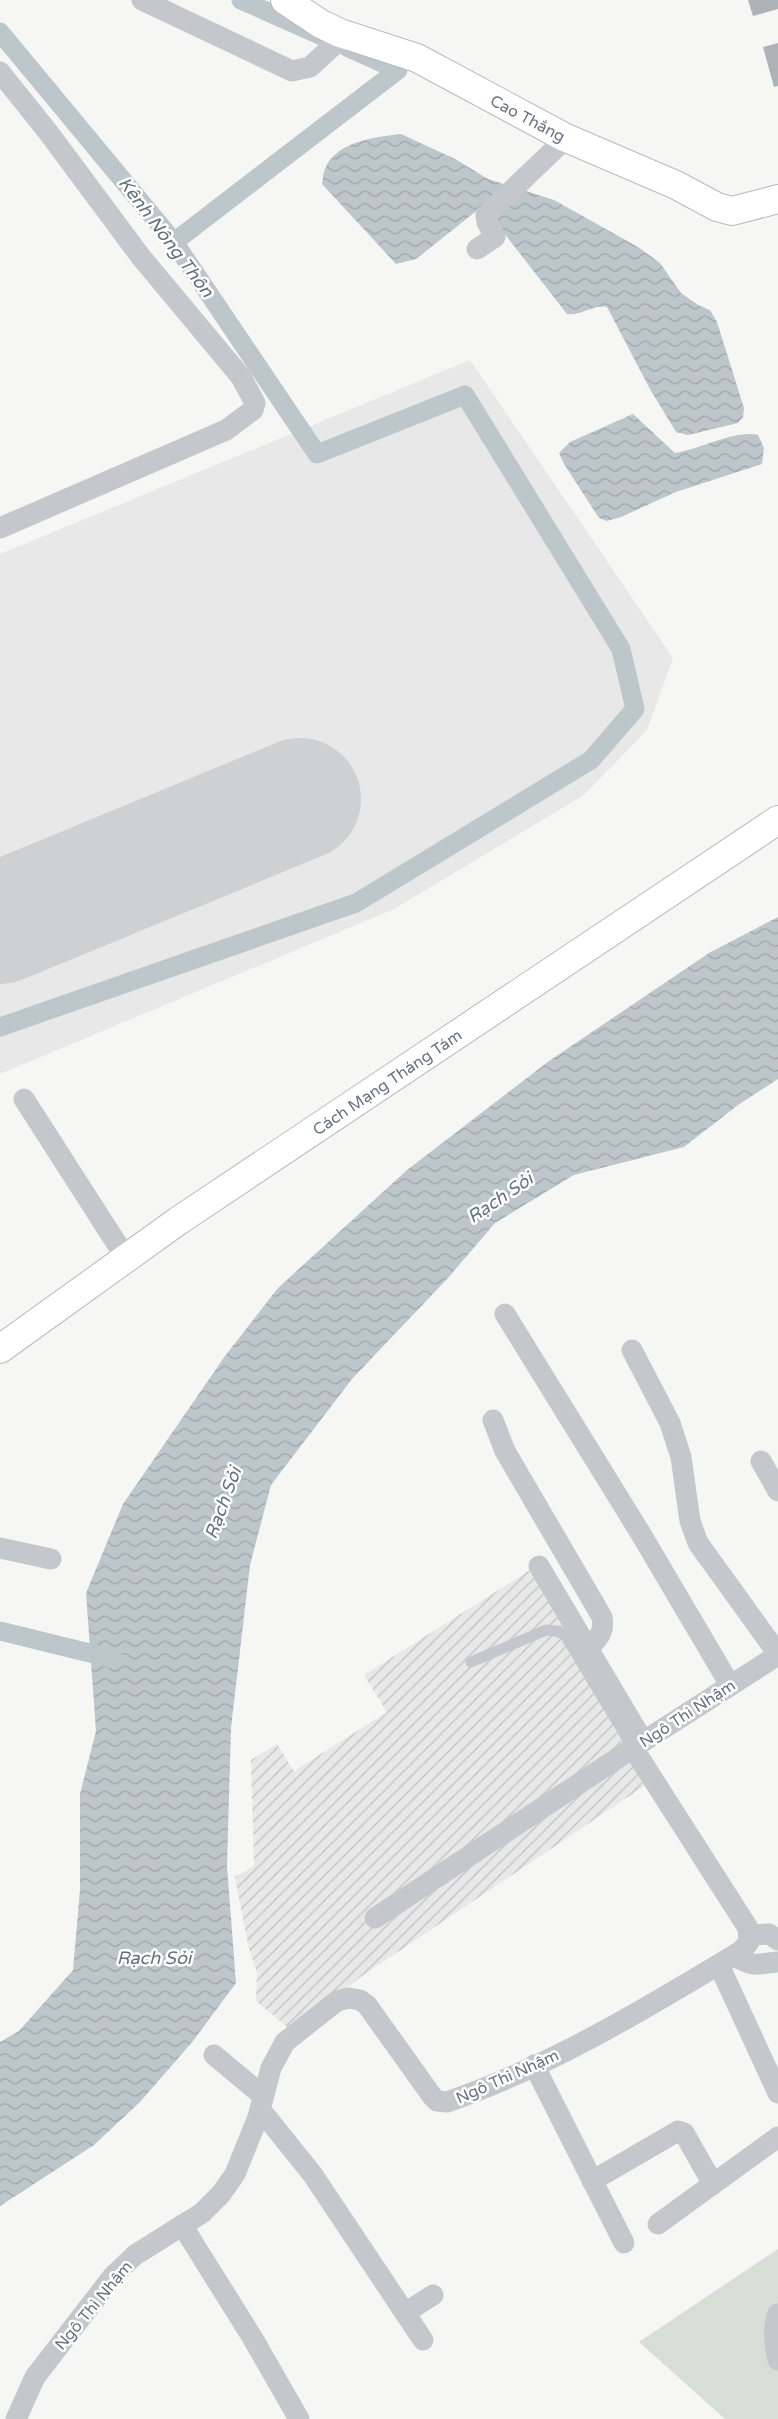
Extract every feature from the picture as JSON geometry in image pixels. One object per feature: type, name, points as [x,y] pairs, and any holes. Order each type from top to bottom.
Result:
[{"type":"main road","name":"Cao Thắng","points":[[285,0],[342,38],[417,58],[561,142],[676,186],[717,207],[732,210],[778,200]]},
{"type":"main road","name":"Cách Mạng Tháng Tám","points":[[0,1349],[178,1221],[778,820]]},
{"type":"street","points":[[142,0],[292,71],[310,67],[342,38]]},
{"type":"street","points":[[0,72],[48,132],[141,257],[241,377],[255,402],[253,410],[226,430],[0,528]]},
{"type":"street","points":[[477,249],[495,236],[487,222],[486,215],[561,142]]},
{"type":"street","points":[[24,1100],[126,1258]]},
{"type":"street","points":[[505,1314],[641,1534],[730,1686]]},
{"type":"street","points":[[632,1350],[670,1422],[681,1457],[690,1521],[698,1543],[778,1654]]},
{"type":"street","points":[[493,1420],[505,1451],[602,1617],[604,1627],[602,1634],[588,1649]]},
{"type":"street","points":[[761,1461],[778,1492]]},
{"type":"street","points":[[0,1548],[51,1559]]},
{"type":"street","points":[[375,1918],[638,1744],[588,1649],[539,1566]]},
{"type":"street","name":"Ngô Thì Nhậm","points":[[16,2419],[35,2377],[113,2276],[135,2255],[202,2213],[220,2194],[235,2174],[262,2102],[271,2068],[285,2042],[338,2001],[349,1998],[360,2000],[367,2006],[437,2101],[447,2102],[534,2065],[636,2015],[726,1960],[749,1942],[748,1928],[638,1744],[778,1654]]},
{"type":"street","points":[[750,1935],[769,1934],[778,1940]]},
{"type":"street","points":[[726,1960],[761,1966],[778,1962]]},
{"type":"street","points":[[726,1960],[778,2093]]},
{"type":"street","points":[[214,2055],[262,2102],[313,2175],[422,2340]]},
{"type":"street","points":[[534,2065],[624,2243]]},
{"type":"street","points":[[592,2181],[678,2130],[684,2133],[713,2184]]},
{"type":"street","points":[[658,2224],[778,2138]]},
{"type":"street","points":[[182,2226],[252,2338],[299,2419]]},
{"type":"street","points":[[405,2313],[433,2295]]},
{"type":"street","points":[[778,2314],[775,2322],[774,2343],[778,2360]]},
{"type":"lane","points":[[471,1662],[546,1630],[556,1631],[565,1636],[638,1744]]},
{"type":"shaded area","points":[[470,360],[673,658],[647,730],[584,795],[394,909],[0,1074],[0,554]]},
{"type":"shaded area","points":[[530,1570],[638,1740],[662,1774],[362,1976],[292,2031],[256,2001],[257,1972],[249,1949],[235,1877],[254,1866],[251,1760],[277,1744],[294,1771],[387,1712],[364,1675]]},
{"type":"shaded area","points":[[778,2249],[778,2419],[725,2419],[639,2342]]},
{"type":"water","points":[[401,134],[455,159],[488,179],[554,200],[638,247],[660,263],[681,293],[698,305],[710,310],[717,322],[744,408],[743,417],[738,423],[688,435],[676,432],[651,391],[607,307],[597,307],[578,313],[567,314],[493,219],[479,209],[416,259],[396,264],[322,184],[325,169],[330,160],[347,146],[369,139]]},
{"type":"water","points":[[633,414],[675,453],[729,437],[749,434],[758,435],[764,448],[762,464],[676,492],[621,517],[607,521],[599,518],[564,464],[559,453],[570,442]]},
{"type":"water","name":"Rạch Sỏi","points":[[778,917],[778,1079],[738,1105],[684,1147],[574,1175],[495,1223],[448,1278],[352,1379],[271,1485],[250,1565],[231,1728],[227,1866],[236,1983],[193,2041],[140,2102],[94,2145],[0,2206],[0,2042],[19,2031],[73,1970],[80,1890],[80,1794],[96,1731],[86,1593],[123,1504],[225,1356],[278,1288],[407,1170],[549,1061],[709,953]]},
{"type":"building","points":[[748,0],[778,0],[778,9],[753,16]]},
{"type":"building","points":[[778,43],[778,86],[774,87],[763,47]]},
{"type":"waterway","points":[[241,0],[322,36]]},
{"type":"waterway","name":"Kênh Nông Thôn","points":[[0,32],[174,242],[317,454],[465,395],[621,649],[635,709],[591,760],[356,903],[0,1027]]},
{"type":"waterway","name":"Kênh Nông Thôn","points":[[174,242],[398,70],[347,47]]},
{"type":"waterway","points":[[0,1631],[114,1659]]},
{"type":"runway","points":[[0,923],[300,799]]}]
